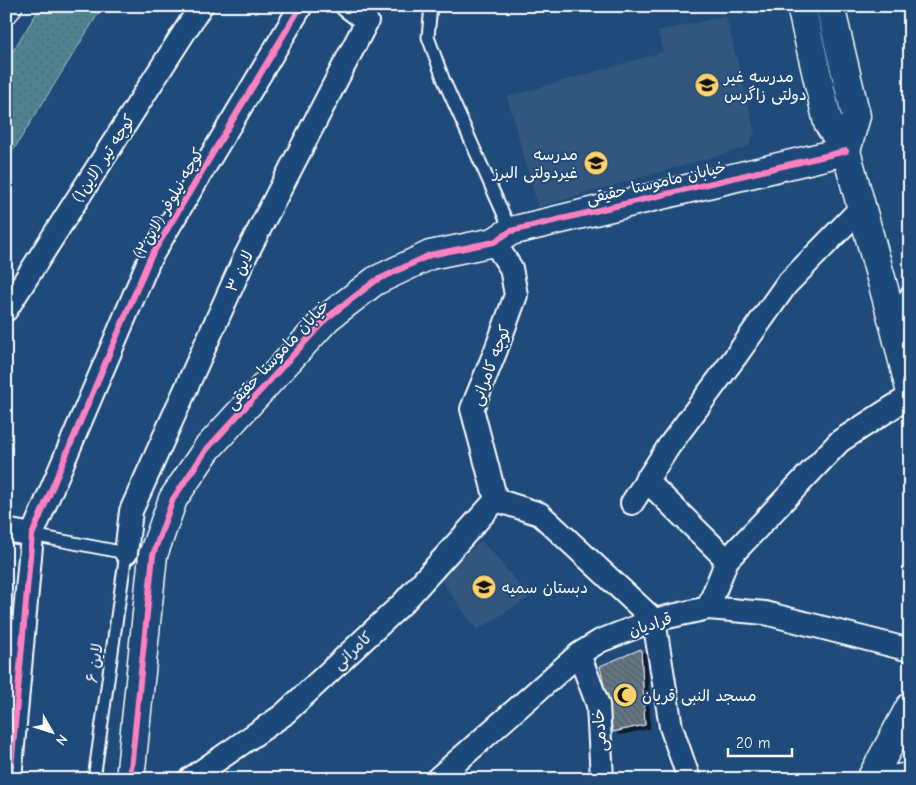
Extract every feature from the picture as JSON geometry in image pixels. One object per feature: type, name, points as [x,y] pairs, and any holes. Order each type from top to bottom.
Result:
[{"type":"street","name":"کوچه تیر (لاین۱)","points":[[6,310],[201,6]]},
{"type":"street","name":"کوچه نیلوفر (لاین۲)","points":[[10,779],[32,535],[150,258],[301,6]]},
{"type":"street","name":"لاین ۳","points":[[126,553],[131,511],[245,257],[367,21],[347,6]]},
{"type":"street","points":[[801,6],[828,123],[846,152],[910,389]]},
{"type":"street","points":[[830,6],[856,116],[846,152]]},
{"type":"street","name":"خیابان ماموستا حقیقی","points":[[130,779],[153,555],[173,498],[207,449],[326,318],[375,281],[430,255],[846,152]]},
{"type":"street","points":[[632,503],[669,446],[786,285],[861,208]]},
{"type":"street","name":"کوچه کامرانی","points":[[496,500],[472,409],[516,295],[503,236]]},
{"type":"street","points":[[895,328],[910,298]]},
{"type":"street","points":[[708,608],[727,560],[840,441],[910,396]]},
{"type":"street","points":[[646,480],[727,560]]},
{"type":"street","points":[[496,500],[540,514],[654,620],[671,727],[689,779]]},
{"type":"street","name":"کامرانی","points":[[190,779],[283,715],[403,602],[496,500]]},
{"type":"street","points":[[6,530],[32,535]]},
{"type":"street","name":"قرادیان","points":[[437,779],[580,654],[600,641],[654,620],[708,608],[765,613],[910,650]]},
{"type":"street","name":"خادمی","points":[[580,654],[598,705],[602,779]]},
{"type":"street","points":[[872,779],[910,706]]},
{"type":"street","points":[[896,779],[910,777]]},
{"type":"lane","points":[[431,6],[428,37],[503,236]]},
{"type":"lane","points":[[32,535],[126,553]]},
{"type":"lane","name":"لاین ۶","points":[[94,779],[126,553]]},
{"type":"shaded area","points":[[726,16],[755,132],[748,147],[538,207],[507,97],[663,52],[658,31]]},
{"type":"shaded area","name":"دبستان سمیه","points":[[481,541],[530,597],[477,630],[439,577]]},
{"type":"green space","points":[[41,6],[103,6],[6,162],[6,62]]},
{"type":"building","name":"مسجد النبی قریان","points":[[641,649],[645,725],[613,732],[600,666]]},
{"type":"cycle path","points":[[10,779],[32,535],[150,258],[301,6]]},
{"type":"cycle path","points":[[130,779],[153,555],[173,499],[207,449],[327,318],[375,281],[430,255],[494,242],[511,231],[846,151]]},
{"type":"place","name":"مدرسه غیر دولتی زاگرس","points":[[707,85]]},
{"type":"place","name":"مدرسه غیردولتی البرز","points":[[596,163]]},
{"type":"place","name":"دبستان سمیه","points":[[484,587]]},
{"type":"place","name":"مسجد النبی قریان","points":[[625,695]]}]
